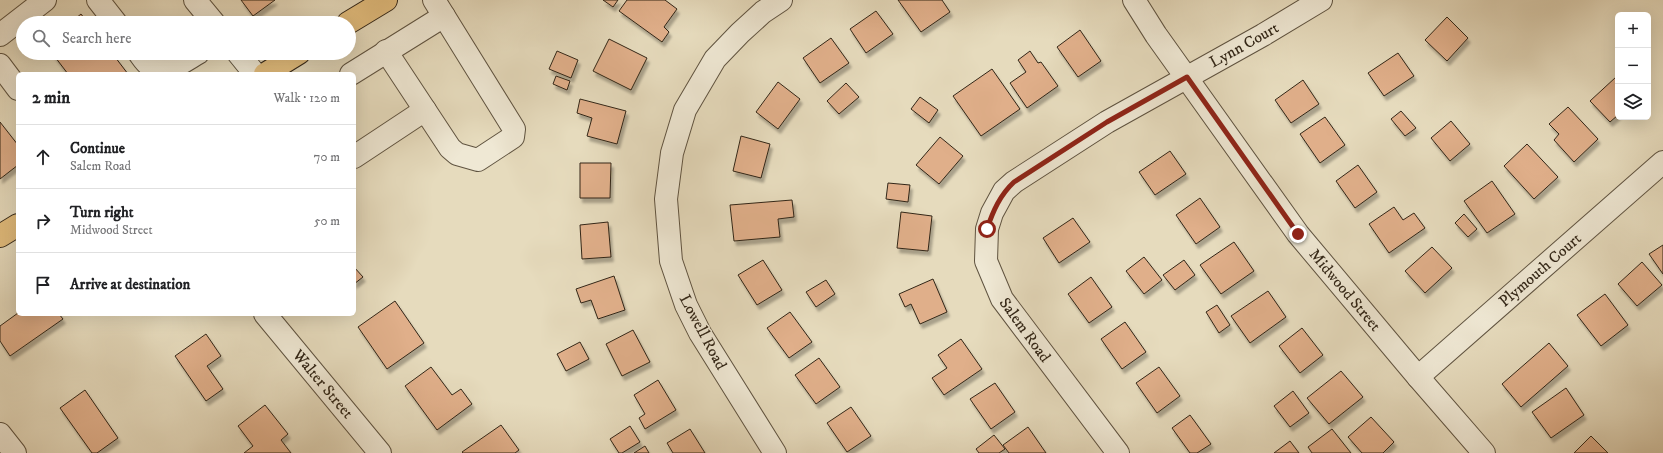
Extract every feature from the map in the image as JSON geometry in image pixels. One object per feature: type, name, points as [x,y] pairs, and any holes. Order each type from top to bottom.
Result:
[{"type":"main road","points":[[356,18],[386,0]]},
{"type":"main road","points":[[274,72],[290,60]]},
{"type":"main road","points":[[0,236],[16,226]]},
{"type":"street","points":[[24,16],[45,0]]},
{"type":"street","points":[[98,0],[111,16]]},
{"type":"street","points":[[195,0],[208,16]]},
{"type":"street","name":"Lowell Road","points":[[775,453],[700,333],[686,305],[671,261],[666,199],[672,153],[685,110],[715,59],[763,12],[781,0]]},
{"type":"street","name":"Midwood Street","points":[[1134,0],[1156,36],[1187,77],[1298,234],[1484,453]]},
{"type":"street","name":"Lynn Court","points":[[1187,77],[1263,35],[1321,0]]},
{"type":"street","points":[[354,72],[386,51],[439,8],[514,129],[513,137],[478,160],[457,154],[450,148],[386,51]]},
{"type":"street","points":[[0,35],[16,23]]},
{"type":"street","points":[[144,60],[148,65],[158,70],[165,70],[186,60]]},
{"type":"street","points":[[244,60],[253,72]]},
{"type":"street","points":[[0,65],[16,86]]},
{"type":"street","name":"Salem Road","points":[[1118,453],[1002,300],[986,261],[987,229],[992,213],[1004,191],[1014,182],[1107,122],[1187,77]]},
{"type":"street","points":[[356,156],[425,110]]},
{"type":"street","name":"Plymouth Court","points":[[1418,377],[1663,162]]},
{"type":"street","name":"Walter Street","points":[[267,316],[380,453]]},
{"type":"street","points":[[0,434],[16,453]]},
{"type":"building","points":[[241,0],[275,0],[253,16]]},
{"type":"building","points":[[603,0],[618,0],[613,7]]},
{"type":"building","points":[[627,0],[665,0],[677,9],[664,27],[669,32],[662,42],[619,11]]},
{"type":"building","points":[[898,0],[942,0],[950,12],[921,32]]},
{"type":"building","points":[[876,11],[893,34],[866,53],[850,29]]},
{"type":"building","points":[[1447,17],[1468,38],[1447,61],[1425,40]]},
{"type":"building","points":[[1080,30],[1101,61],[1078,77],[1057,47]]},
{"type":"building","points":[[831,38],[849,63],[820,83],[803,58]]},
{"type":"building","points":[[609,39],[647,58],[631,90],[593,71]]},
{"type":"building","points":[[557,51],[578,60],[571,78],[549,69]]},
{"type":"building","points":[[1030,51],[1038,63],[1041,62],[1058,86],[1027,108],[1010,83],[1026,72],[1018,60]]},
{"type":"building","points":[[1398,53],[1414,76],[1384,96],[1368,73]]},
{"type":"building","points":[[57,60],[117,60],[126,72],[66,72]]},
{"type":"building","points":[[992,69],[1020,109],[981,136],[953,96]]},
{"type":"building","points":[[556,76],[570,81],[567,90],[553,84]]},
{"type":"building","points":[[1615,78],[1615,118],[1610,122],[1590,101]]},
{"type":"building","points":[[1303,80],[1319,104],[1291,123],[1275,100]]},
{"type":"building","points":[[778,82],[800,99],[778,129],[756,112]]},
{"type":"building","points":[[846,83],[859,97],[839,114],[827,101]]},
{"type":"building","points":[[920,97],[938,110],[929,123],[911,109]]},
{"type":"building","points":[[580,99],[626,111],[617,144],[587,136],[592,118],[577,113]]},
{"type":"building","points":[[1568,107],[1598,139],[1574,162],[1554,140],[1559,134],[1549,124]]},
{"type":"building","points":[[1401,111],[1416,128],[1405,136],[1391,119]]},
{"type":"building","points":[[1325,117],[1345,145],[1320,163],[1300,134]]},
{"type":"building","points":[[1451,121],[1470,144],[1450,161],[1431,138]]},
{"type":"building","points":[[0,122],[16,142],[16,167],[0,179]]},
{"type":"building","points":[[741,136],[770,144],[761,178],[733,171]]},
{"type":"building","points":[[940,137],[963,156],[939,184],[916,165]]},
{"type":"building","points":[[1527,144],[1558,177],[1534,199],[1504,166]]},
{"type":"building","points":[[1170,151],[1186,174],[1155,195],[1139,172]]},
{"type":"building","points":[[580,163],[611,163],[610,198],[580,198]]},
{"type":"building","points":[[1358,165],[1377,192],[1355,208],[1336,181]]},
{"type":"building","points":[[1492,181],[1515,214],[1487,233],[1464,201]]},
{"type":"building","points":[[888,183],[910,185],[908,202],[886,199]]},
{"type":"building","points":[[1200,198],[1220,227],[1196,244],[1176,215]]},
{"type":"building","points":[[792,200],[794,217],[778,219],[780,237],[734,241],[730,205]]},
{"type":"building","points":[[1394,207],[1403,220],[1414,213],[1425,228],[1389,253],[1369,224]]},
{"type":"building","points":[[901,212],[932,216],[928,251],[897,248]]},
{"type":"building","points":[[1464,214],[1477,229],[1468,237],[1455,223]]},
{"type":"building","points":[[1073,218],[1090,242],[1059,263],[1043,238]]},
{"type":"building","points":[[608,222],[611,257],[582,259],[580,225]]},
{"type":"building","points":[[1234,242],[1254,271],[1221,294],[1200,265]]},
{"type":"building","points":[[1663,245],[1663,274],[1649,254]]},
{"type":"building","points":[[1432,247],[1452,268],[1425,293],[1405,271]]},
{"type":"building","points":[[1144,257],[1162,280],[1144,294],[1126,271]]},
{"type":"building","points":[[763,260],[782,290],[757,305],[738,275]]},
{"type":"building","points":[[1184,260],[1195,275],[1175,290],[1163,275]]},
{"type":"building","points":[[1642,262],[1662,285],[1637,306],[1618,284]]},
{"type":"building","points":[[356,269],[363,277],[356,282]]},
{"type":"building","points":[[614,276],[625,310],[598,319],[591,300],[581,303],[576,289]]},
{"type":"building","points":[[1091,277],[1112,307],[1089,323],[1068,294]]},
{"type":"building","points":[[933,279],[947,312],[920,324],[911,304],[905,307],[899,294]]},
{"type":"building","points":[[826,280],[835,294],[816,307],[806,292]]},
{"type":"building","points":[[1268,291],[1286,317],[1250,343],[1231,316]]},
{"type":"building","points":[[1605,294],[1628,325],[1601,346],[1577,315]]},
{"type":"building","points":[[395,301],[424,343],[387,369],[358,327]]},
{"type":"building","points":[[1217,305],[1230,325],[1219,333],[1206,312]]},
{"type":"building","points":[[790,312],[812,342],[789,358],[767,328]]},
{"type":"building","points":[[16,314],[16,316],[61,316],[63,319],[10,356],[0,341],[0,326]]},
{"type":"building","points":[[1125,322],[1146,352],[1122,369],[1101,339]]},
{"type":"building","points":[[1302,328],[1323,355],[1300,373],[1279,346]]},
{"type":"building","points":[[633,330],[650,362],[622,376],[606,344]]},
{"type":"building","points":[[206,334],[221,356],[207,366],[223,389],[206,401],[175,356]]},
{"type":"building","points":[[961,339],[982,369],[944,395],[932,378],[947,368],[938,355]]},
{"type":"building","points":[[580,342],[589,359],[566,371],[557,354]]},
{"type":"building","points":[[1549,343],[1568,366],[1521,407],[1502,384]]},
{"type":"building","points":[[819,358],[840,387],[816,404],[795,375]]},
{"type":"building","points":[[431,367],[452,395],[461,389],[472,404],[437,430],[405,386]]},
{"type":"building","points":[[1159,367],[1180,396],[1157,413],[1136,383]]},
{"type":"building","points":[[1341,371],[1363,397],[1329,424],[1307,398]]},
{"type":"building","points":[[658,380],[676,410],[645,429],[639,418],[645,414],[634,395]]},
{"type":"building","points":[[995,383],[1015,412],[991,429],[970,399]]},
{"type":"building","points":[[1566,388],[1584,415],[1551,438],[1532,412]]},
{"type":"building","points":[[85,390],[118,438],[97,453],[92,453],[60,408]]},
{"type":"building","points":[[1293,391],[1309,413],[1290,427],[1274,406]]},
{"type":"building","points":[[265,405],[288,434],[281,440],[291,453],[244,453],[253,446],[238,426]]},
{"type":"building","points":[[851,407],[871,436],[847,452],[827,423]]},
{"type":"building","points":[[1190,415],[1211,444],[1197,453],[1190,453],[1172,428]]},
{"type":"building","points":[[1371,417],[1394,442],[1383,453],[1362,453],[1348,437]]},
{"type":"building","points":[[501,425],[519,450],[515,453],[462,452]]},
{"type":"building","points":[[630,426],[640,442],[622,453],[619,453],[610,439]]},
{"type":"building","points":[[1028,427],[1046,453],[1009,453],[1003,445]]},
{"type":"building","points":[[690,429],[705,453],[673,453],[667,443]]},
{"type":"building","points":[[1332,429],[1351,453],[1312,453],[1308,447]]},
{"type":"building","points":[[994,435],[1005,449],[999,453],[979,453],[976,449]]},
{"type":"building","points":[[1591,436],[1608,453],[1574,453]]},
{"type":"building","points":[[1290,441],[1299,453],[1274,453]]},
{"type":"building","points":[[645,446],[649,453],[634,453]]},
{"type":"route","points":[[987,229],[992,213],[1004,191],[1014,182],[1107,122],[1187,77],[1298,234]]}]
